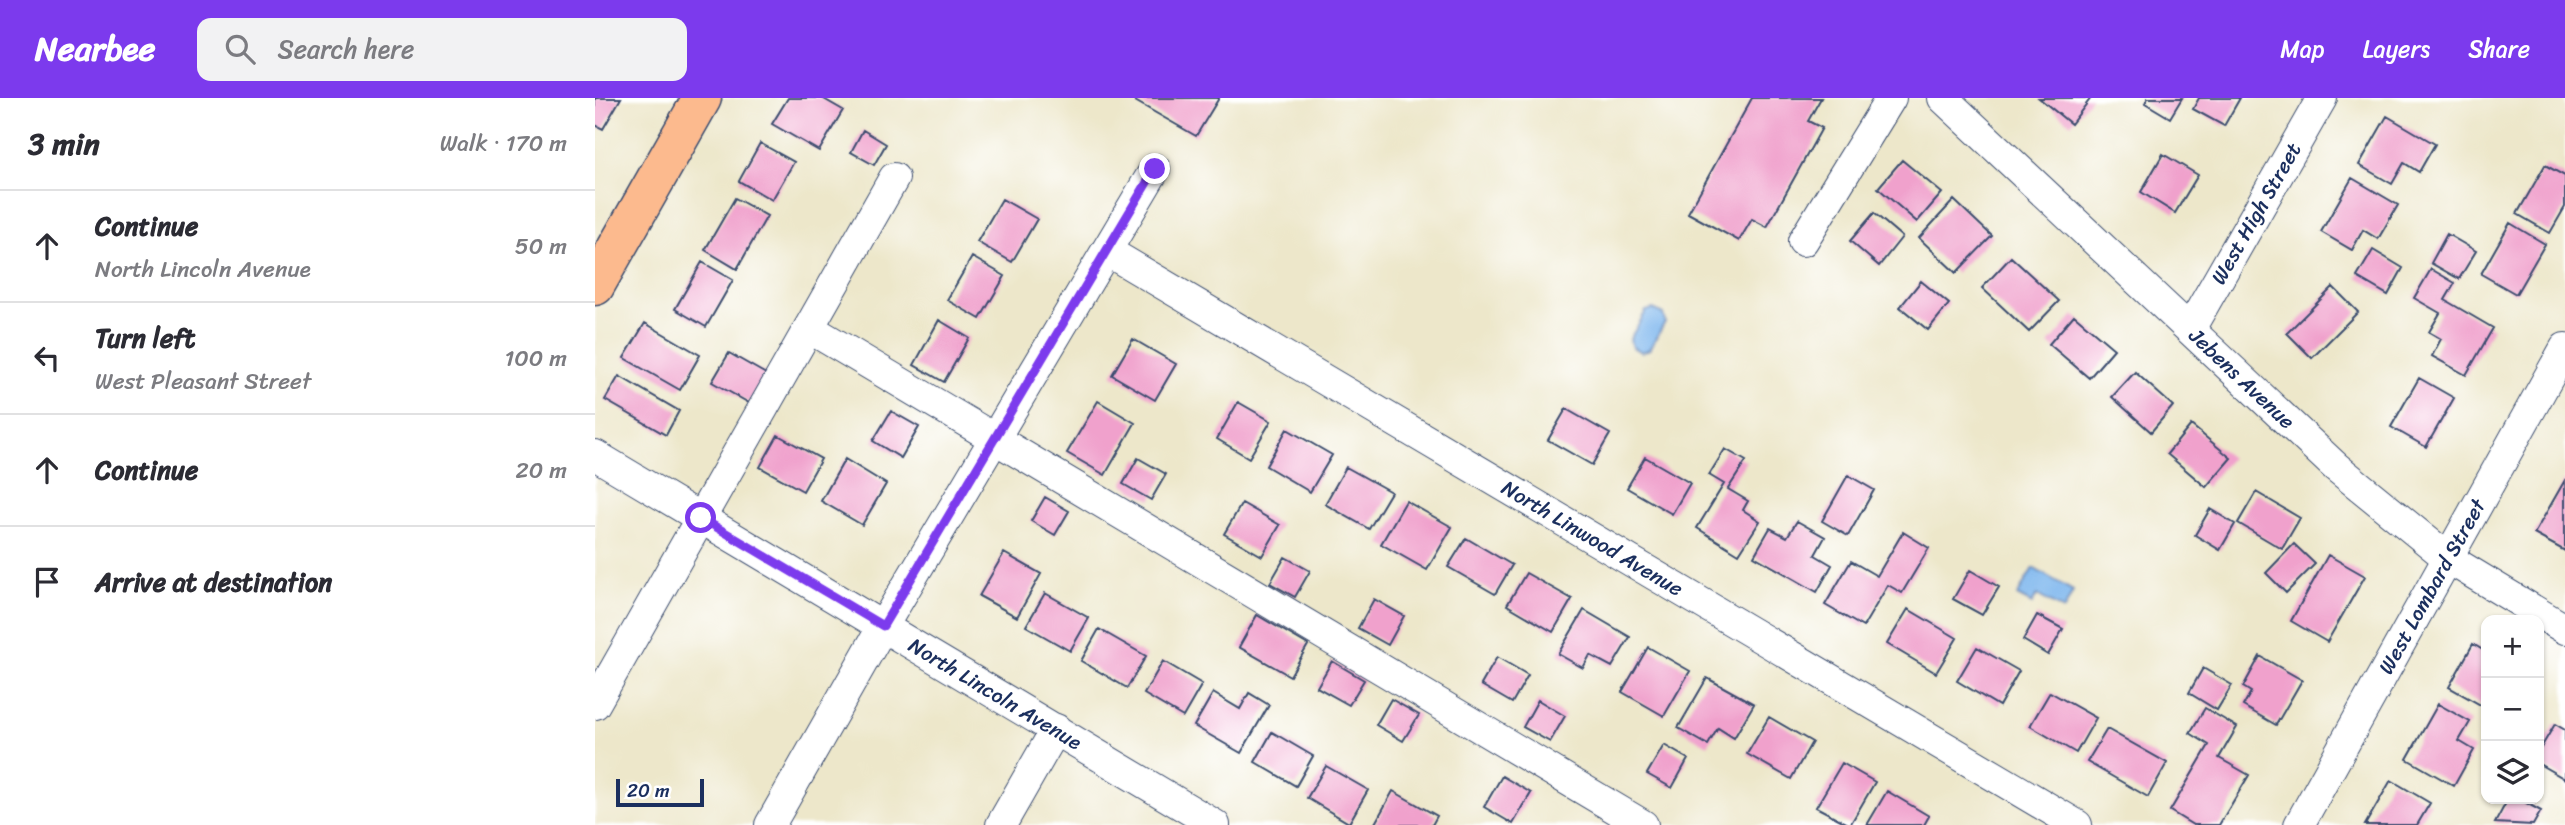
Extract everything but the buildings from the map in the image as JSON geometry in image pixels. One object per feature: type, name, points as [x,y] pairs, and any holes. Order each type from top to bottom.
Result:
[{"type":"main road","points":[[595,286],[702,98]]},
{"type":"street","points":[[1803,241],[1891,98]]},
{"type":"street","name":"Jebens Avenue","points":[[1943,98],[2336,467],[2449,559],[2565,629]]},
{"type":"street","name":"West High Street","points":[[2190,330],[2322,98]]},
{"type":"street","points":[[770,825],[883,626],[1155,169]]},
{"type":"street","points":[[595,704],[894,178]]},
{"type":"street","name":"North Linwood Avenue","points":[[1107,251],[2077,825]]},
{"type":"street","points":[[809,328],[1643,825]]},
{"type":"street","name":"West Lombard Street","points":[[2299,825],[2565,348]]},
{"type":"street","name":"North Lincoln Avenue","points":[[595,455],[1215,825]]},
{"type":"street","points":[[1001,825],[1056,729]]},
{"type":"water","points":[[1653,309],[1663,314],[1665,322],[1650,349],[1642,352],[1632,347],[1630,339],[1646,311]]},
{"type":"water","points":[[2033,568],[2073,591],[2064,610],[2037,595],[2032,604],[2017,596]]},
{"type":"route","points":[[701,518],[883,626],[1155,169]]}]
